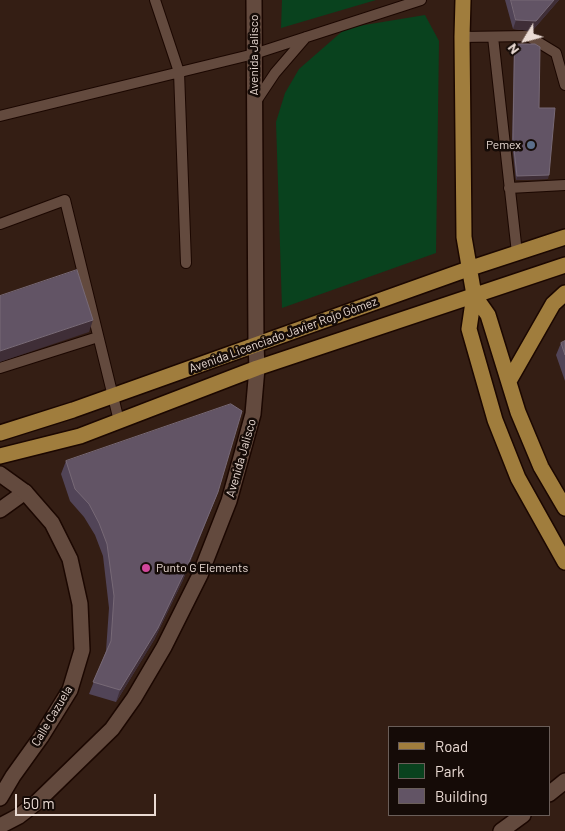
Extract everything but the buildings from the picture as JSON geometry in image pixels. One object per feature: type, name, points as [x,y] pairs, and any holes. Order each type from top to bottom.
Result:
[{"type":"main road","name":"Avenida Jalisco","points":[[0,826],[19,816],[37,802],[112,729],[134,698],[164,647],[200,575],[229,502],[254,414],[257,368],[254,0]]},
{"type":"main road","points":[[463,0],[464,236],[468,269],[474,295],[469,329],[495,420],[518,478],[565,562]]},
{"type":"main road","name":"Avenida Licenciado Javier Rojo Gómez","points":[[0,433],[112,396],[468,269],[565,238]]},
{"type":"main road","name":"Avenida Licenciado Javier Rojo Gómez","points":[[0,456],[80,436],[257,368],[565,266]]},
{"type":"main road","points":[[508,381],[553,304],[565,293]]},
{"type":"main road","points":[[474,295],[488,315],[518,412],[541,467],[565,508]]},
{"type":"main road","name":"Calle Cazuela","points":[[0,474],[25,492],[52,524],[70,559],[80,604],[82,650],[70,690],[0,798]]},
{"type":"main road","points":[[0,510],[25,492]]},
{"type":"main road","points":[[550,793],[565,781]]},
{"type":"main road","points":[[501,831],[522,816]]},
{"type":"lane","points":[[155,0],[179,72],[186,262]]},
{"type":"lane","points":[[0,116],[254,54],[422,0]]},
{"type":"lane","points":[[254,104],[275,73],[306,36]]},
{"type":"lane","points":[[462,37],[528,36],[556,53],[565,85]]},
{"type":"lane","points":[[493,37],[517,253]]},
{"type":"lane","points":[[509,188],[565,185]]},
{"type":"lane","points":[[0,224],[65,200],[119,421]]},
{"type":"lane","points":[[0,368],[98,337]]},
{"type":"green space","points":[[282,0],[376,0],[281,28]]},
{"type":"green space","points":[[425,15],[439,41],[436,253],[282,308],[276,122],[285,93],[299,69],[346,28]]},
{"type":"place","name":"Pemex","points":[[531,145]]},
{"type":"place","name":"Punto G Elements","points":[[146,568]]}]
